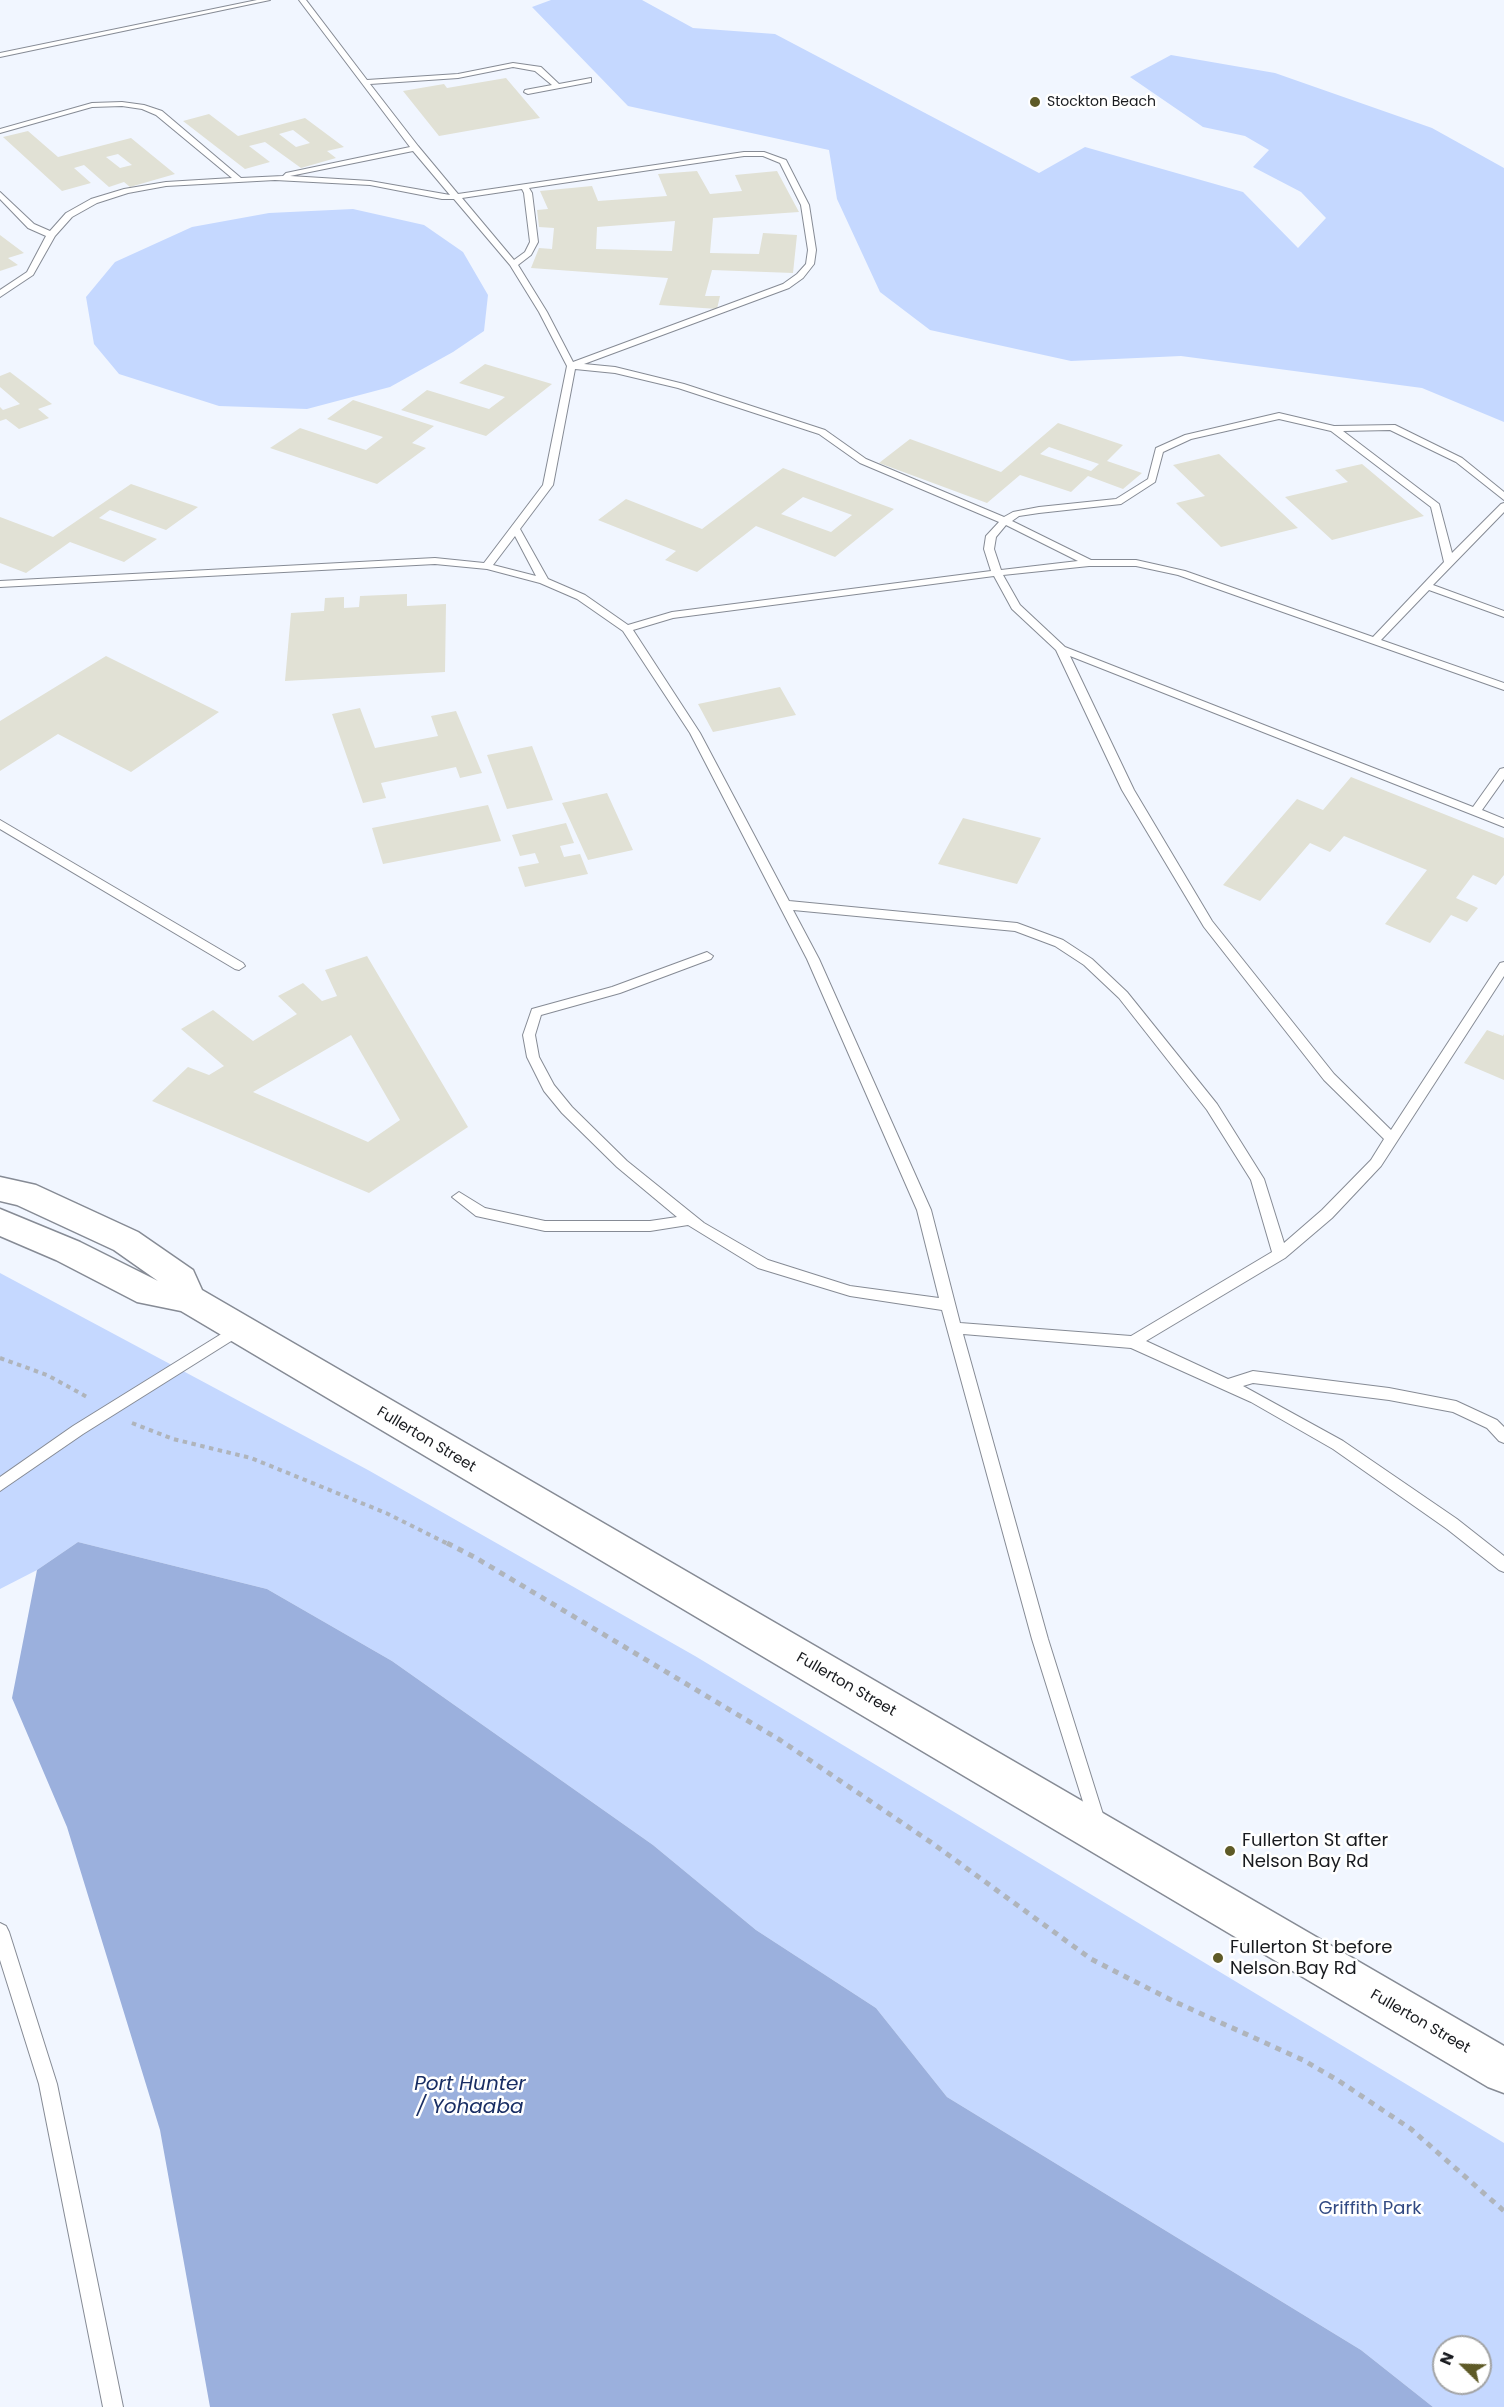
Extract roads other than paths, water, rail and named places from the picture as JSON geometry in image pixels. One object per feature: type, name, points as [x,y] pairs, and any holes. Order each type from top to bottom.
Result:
[{"type":"main road","name":"Fullerton Street","points":[[0,1189],[35,1199],[126,1241],[181,1279],[188,1298]]},
{"type":"main road","name":"Fullerton Street","points":[[0,1222],[68,1251],[149,1293],[188,1298],[1504,2071]]},
{"type":"lane","points":[[0,55],[267,0]]},
{"type":"lane","points":[[302,0],[415,148],[513,264],[543,312],[571,366],[548,485],[488,566]]},
{"type":"lane","points":[[365,82],[458,76],[513,65],[538,69],[557,86]]},
{"type":"lane","points":[[528,92],[588,80]]},
{"type":"lane","points":[[0,131],[92,105],[122,104],[144,107],[159,113],[238,179]]},
{"type":"lane","points":[[275,178],[298,171],[415,148]]},
{"type":"lane","points":[[0,294],[30,273],[51,235],[69,215],[94,201],[127,191],[166,184],[275,178],[370,183],[442,197],[455,197],[585,176],[764,154],[783,162],[805,205],[812,250],[810,264],[800,276],[786,286],[571,366]]},
{"type":"lane","points":[[513,264],[528,253],[534,242],[528,193],[524,187]]},
{"type":"lane","points":[[0,194],[30,226],[51,235]]},
{"type":"lane","points":[[571,366],[615,370],[681,386],[822,432],[863,461],[1005,521],[1089,563]]},
{"type":"lane","points":[[1392,1139],[1329,1077],[1208,924],[1128,790],[1061,649],[1016,607],[997,573],[989,549],[991,536],[1005,521],[1016,514],[1118,502],[1152,480],[1159,450],[1188,437],[1279,416],[1334,429],[1392,427],[1459,460],[1504,497]]},
{"type":"lane","points":[[1334,429],[1436,506],[1449,562]]},
{"type":"lane","points":[[1375,641],[1504,506]]},
{"type":"lane","points":[[515,528],[544,581]]},
{"type":"lane","points":[[0,584],[404,561],[488,566],[544,581],[581,597],[627,628],[695,733],[813,959],[924,1210],[954,1328],[1040,1639],[1102,1834]]},
{"type":"lane","points":[[627,628],[672,615],[997,573],[1089,563],[1136,563],[1181,573],[1504,687]]},
{"type":"lane","points":[[1427,586],[1504,614]]},
{"type":"lane","points":[[1061,649],[1504,823]]},
{"type":"lane","points":[[1476,811],[1504,771]]},
{"type":"lane","points":[[0,824],[239,966]]},
{"type":"lane","points":[[785,905],[1017,927],[1059,943],[1088,962],[1123,995],[1212,1107],[1257,1179],[1280,1254]]},
{"type":"lane","points":[[706,956],[616,990],[536,1012],[529,1035],[533,1058],[549,1088],[567,1110],[622,1164],[690,1220],[763,1264],[850,1291],[948,1305]]},
{"type":"lane","points":[[1133,1342],[1280,1254],[1327,1214],[1377,1163],[1504,966]]},
{"type":"lane","points":[[459,1197],[481,1212],[545,1226],[650,1226],[690,1220]]},
{"type":"lane","points":[[954,1328],[1133,1342],[1226,1384],[1338,1445],[1452,1524],[1504,1565]]},
{"type":"lane","points":[[0,1485],[78,1430],[111,1412],[239,1329]]},
{"type":"lane","points":[[1226,1384],[1253,1377],[1455,1407],[1491,1424],[1504,1437]]},
{"type":"lane","points":[[0,1932],[48,2084],[113,2407]]},
{"type":"water","name":"Port Hunter / Yohaaba","points":[[78,1542],[267,1589],[392,1661],[653,1845],[756,1930],[876,2008],[947,2097],[1361,2350],[1433,2407],[210,2407],[160,2130],[67,1827],[12,1698],[37,1570]]},
{"type":"place","name":"Stockton Beach","points":[[1035,102]]},
{"type":"place","name":"Fullerton St after Nelson Bay Rd","points":[[1230,1851]]},
{"type":"place","name":"Fullerton St before Nelson Bay Rd","points":[[1218,1958]]},
{"type":"park label","name":"Griffith Park","points":[[1370,2209]]}]
